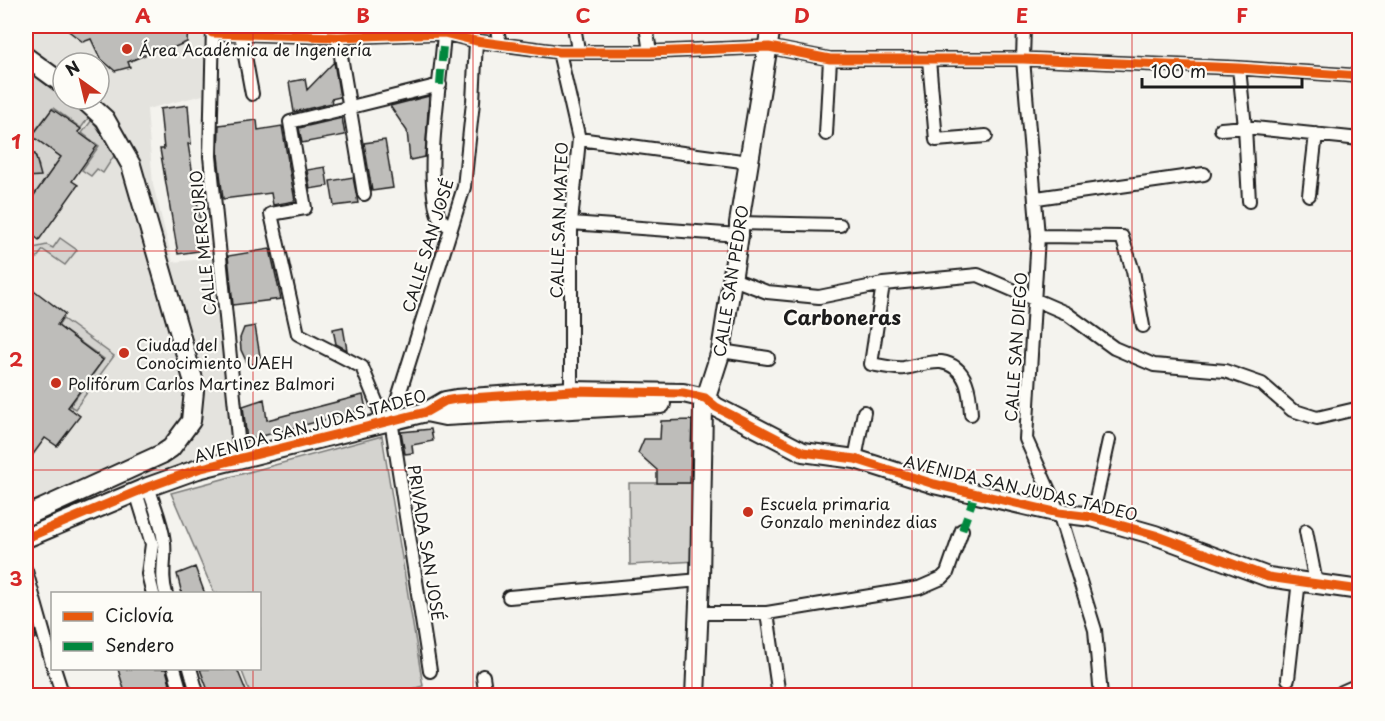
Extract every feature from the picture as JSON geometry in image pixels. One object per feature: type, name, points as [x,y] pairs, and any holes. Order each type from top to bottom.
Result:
[{"type":"street","points":[[496,26],[500,43]]},
{"type":"street","points":[[574,26],[578,50]]},
{"type":"street","points":[[646,26],[650,52]]},
{"type":"street","name":"CALLE SAN PEDRO","points":[[694,696],[708,404],[722,351],[771,26]]},
{"type":"street","name":"CALLE SAN DIEGO","points":[[1024,26],[1023,59],[1037,198],[1038,236],[1026,439],[1059,513],[1095,630],[1101,696]]},
{"type":"street","points":[[213,29],[241,34],[450,31],[476,41],[559,52],[578,50],[650,52],[769,47],[830,59],[1023,59],[1239,68],[1359,76]]},
{"type":"street","name":"CALLE MERCURIO","points":[[213,29],[210,156],[240,458]]},
{"type":"street","points":[[450,31],[440,85],[433,168],[438,214],[442,222],[451,228]]},
{"type":"street","points":[[337,32],[364,194]]},
{"type":"street","points":[[241,34],[252,94]]},
{"type":"street","name":"CALLE SAN JOSÉ","points":[[388,420],[464,187],[473,102],[476,41]]},
{"type":"street","name":"CALLE SAN MATEO","points":[[559,52],[579,139],[571,223],[571,391]]},
{"type":"street","points":[[26,57],[51,75]]},
{"type":"street","points":[[826,135],[830,59]]},
{"type":"street","points":[[929,60],[936,140],[986,136]]},
{"type":"street","points":[[1239,68],[1249,201]]},
{"type":"street","points":[[388,420],[362,367],[298,334],[271,214],[305,208],[290,122],[440,85]]},
{"type":"street","points":[[26,516],[162,454],[171,448],[191,421],[194,391],[187,351],[131,165],[105,119],[96,111]]},
{"type":"street","points":[[1221,129],[1245,127],[1359,139]]},
{"type":"street","points":[[1309,195],[1316,134]]},
{"type":"street","points":[[579,139],[749,162]]},
{"type":"street","points":[[1037,198],[1204,174]]},
{"type":"street","points":[[571,223],[739,229],[840,225]]},
{"type":"street","points":[[1038,236],[1122,237],[1133,271],[1143,326]]},
{"type":"street","points":[[733,279],[767,292],[819,297],[883,284],[978,275],[1074,317],[1114,348],[1154,365],[1225,371],[1262,384],[1292,410],[1317,418],[1359,408]]},
{"type":"street","points":[[883,284],[871,364],[902,369],[941,362],[952,366],[961,374],[969,388],[971,414]]},
{"type":"street","points":[[722,351],[768,358]]},
{"type":"street","name":"AVENIDA SAN JUDAS TADEO","points":[[26,538],[142,489],[240,458],[426,412],[445,401],[571,391],[683,393],[803,452],[855,459],[934,484],[1059,513],[1092,517],[1155,535],[1268,577],[1359,590]]},
{"type":"street","name":"AVENIDA SAN JUDAS TADEO","points":[[426,412],[445,416],[681,403],[708,404]]},
{"type":"street","points":[[855,459],[864,412]]},
{"type":"street","name":"PRIVADA SAN JOSÉ","points":[[388,420],[430,671]]},
{"type":"street","points":[[1092,517],[1109,440]]},
{"type":"street","points":[[142,489],[152,544],[148,574],[152,592]]},
{"type":"street","points":[[142,489],[164,539],[165,553],[162,570],[166,592]]},
{"type":"street","points":[[697,613],[767,613],[920,588],[948,573],[962,530]]},
{"type":"street","points":[[1288,680],[1308,582],[1306,531]]},
{"type":"street","points":[[26,572],[51,660]]},
{"type":"street","points":[[509,597],[700,580]]},
{"type":"street","points":[[767,613],[779,696]]},
{"type":"street","points":[[54,670],[62,693]]},
{"type":"street","points":[[175,670],[182,696]]},
{"type":"street","points":[[190,670],[198,696]]},
{"type":"street","points":[[483,676],[486,696]]},
{"type":"street","points":[[1343,696],[1341,692],[1358,687]]},
{"type":"shaded area","name":"Ciudad del Conocimiento UAEH","points":[[26,26],[207,26],[203,95],[147,109],[153,185],[173,262],[213,258],[231,444],[26,530]]},
{"type":"shaded area","points":[[26,69],[51,88],[51,111],[35,131],[26,125]]},
{"type":"shaded area","points":[[57,111],[81,111],[89,117],[81,128]]},
{"type":"shaded area","points":[[92,120],[111,146],[114,156],[103,173],[97,169],[91,176],[82,170],[99,146],[82,133]]},
{"type":"shaded area","points":[[26,131],[61,157],[30,201],[26,198],[26,177],[33,175],[39,166],[34,156],[26,154]]},
{"type":"shaded area","points":[[60,238],[77,250],[65,265],[43,250],[26,272],[26,247],[29,249],[47,245],[53,248]]},
{"type":"shaded area","points":[[63,319],[114,356],[75,409],[70,406],[104,359],[58,326]]},
{"type":"shaded area","points":[[382,436],[423,686],[390,695],[251,695],[241,670],[261,670],[261,592],[214,592],[171,493]]},
{"type":"shaded area","points":[[629,483],[693,483],[696,561],[630,565]]},
{"type":"building","name":"Área Académica de Ingeniería","points":[[62,26],[188,26],[187,42],[165,51],[164,47],[128,62],[130,67],[115,71],[111,68],[111,51],[97,51],[91,39],[83,42]]},
{"type":"building","points":[[334,62],[340,97],[331,99],[332,103],[294,112],[289,82],[305,79],[307,90]]},
{"type":"building","points":[[429,96],[425,157],[410,160],[407,131],[390,106]]},
{"type":"building","points":[[188,105],[191,144],[188,144],[205,250],[178,254],[160,149],[164,149],[160,109]]},
{"type":"building","points":[[51,110],[81,129],[78,132],[97,146],[72,181],[78,185],[39,240],[26,230],[26,198],[30,201],[61,157],[32,136]]},
{"type":"building","points":[[342,118],[345,135],[302,143],[299,128]]},
{"type":"building","points":[[257,120],[258,130],[282,126],[295,201],[273,205],[271,193],[223,199],[218,156],[219,125]]},
{"type":"building","points":[[385,140],[393,188],[372,191],[364,143]]},
{"type":"building","points":[[26,153],[35,154],[41,176],[26,177]]},
{"type":"building","points":[[325,167],[328,186],[310,189],[307,170]]},
{"type":"building","points":[[353,177],[358,203],[334,206],[330,181]]},
{"type":"building","points":[[270,249],[281,299],[233,305],[228,256]]},
{"type":"building","name":"Polifórum Carlos Martinez Balmori","points":[[35,291],[65,314],[57,325],[103,360],[68,407],[80,416],[57,446],[45,438],[26,464],[26,304]]},
{"type":"building","points":[[255,326],[261,362],[248,365],[241,350],[240,338],[244,328]]},
{"type":"building","points":[[343,327],[347,350],[336,344],[333,329]]},
{"type":"building","points":[[363,395],[366,409],[247,440],[243,406],[264,399],[267,420]]},
{"type":"building","points":[[692,420],[690,483],[657,483],[657,470],[638,453],[644,439],[660,439],[661,421]]},
{"type":"building","points":[[431,429],[433,441],[412,445],[413,453],[405,454],[401,432]]},
{"type":"building","points":[[195,567],[204,592],[182,592],[177,574]]},
{"type":"building","points":[[26,600],[36,638],[26,642]]},
{"type":"building","points":[[118,670],[166,670],[173,696],[143,696],[142,692],[126,696]]},
{"type":"building","points":[[200,670],[237,670],[248,696],[210,696]]},
{"type":"marked path","points":[[440,85],[444,33]]},
{"type":"marked path","points":[[962,530],[975,494]]},
{"type":"cycle path","points":[[212,33],[338,37],[444,33],[476,41],[559,52],[650,52],[769,47],[830,59],[1023,59],[1239,68],[1360,76]]},
{"type":"cycle path","points":[[26,538],[148,487],[198,469],[426,412],[445,401],[571,391],[683,393],[705,398],[716,407],[803,452],[855,459],[934,484],[1059,513],[1092,517],[1155,535],[1268,577],[1360,590]]},
{"type":"place","name":"Área Académica de Ingeniería","points":[[127,49]]},
{"type":"place","name":"Ciudad del Conocimiento UAEH","points":[[124,353]]},
{"type":"place","name":"Polifórum Carlos Martinez Balmori","points":[[56,383]]},
{"type":"place","name":"Escuela primaria Gonzalo menindez dias","points":[[748,512]]},
{"type":"district","name":"Carboneras","points":[[842,317]]}]
